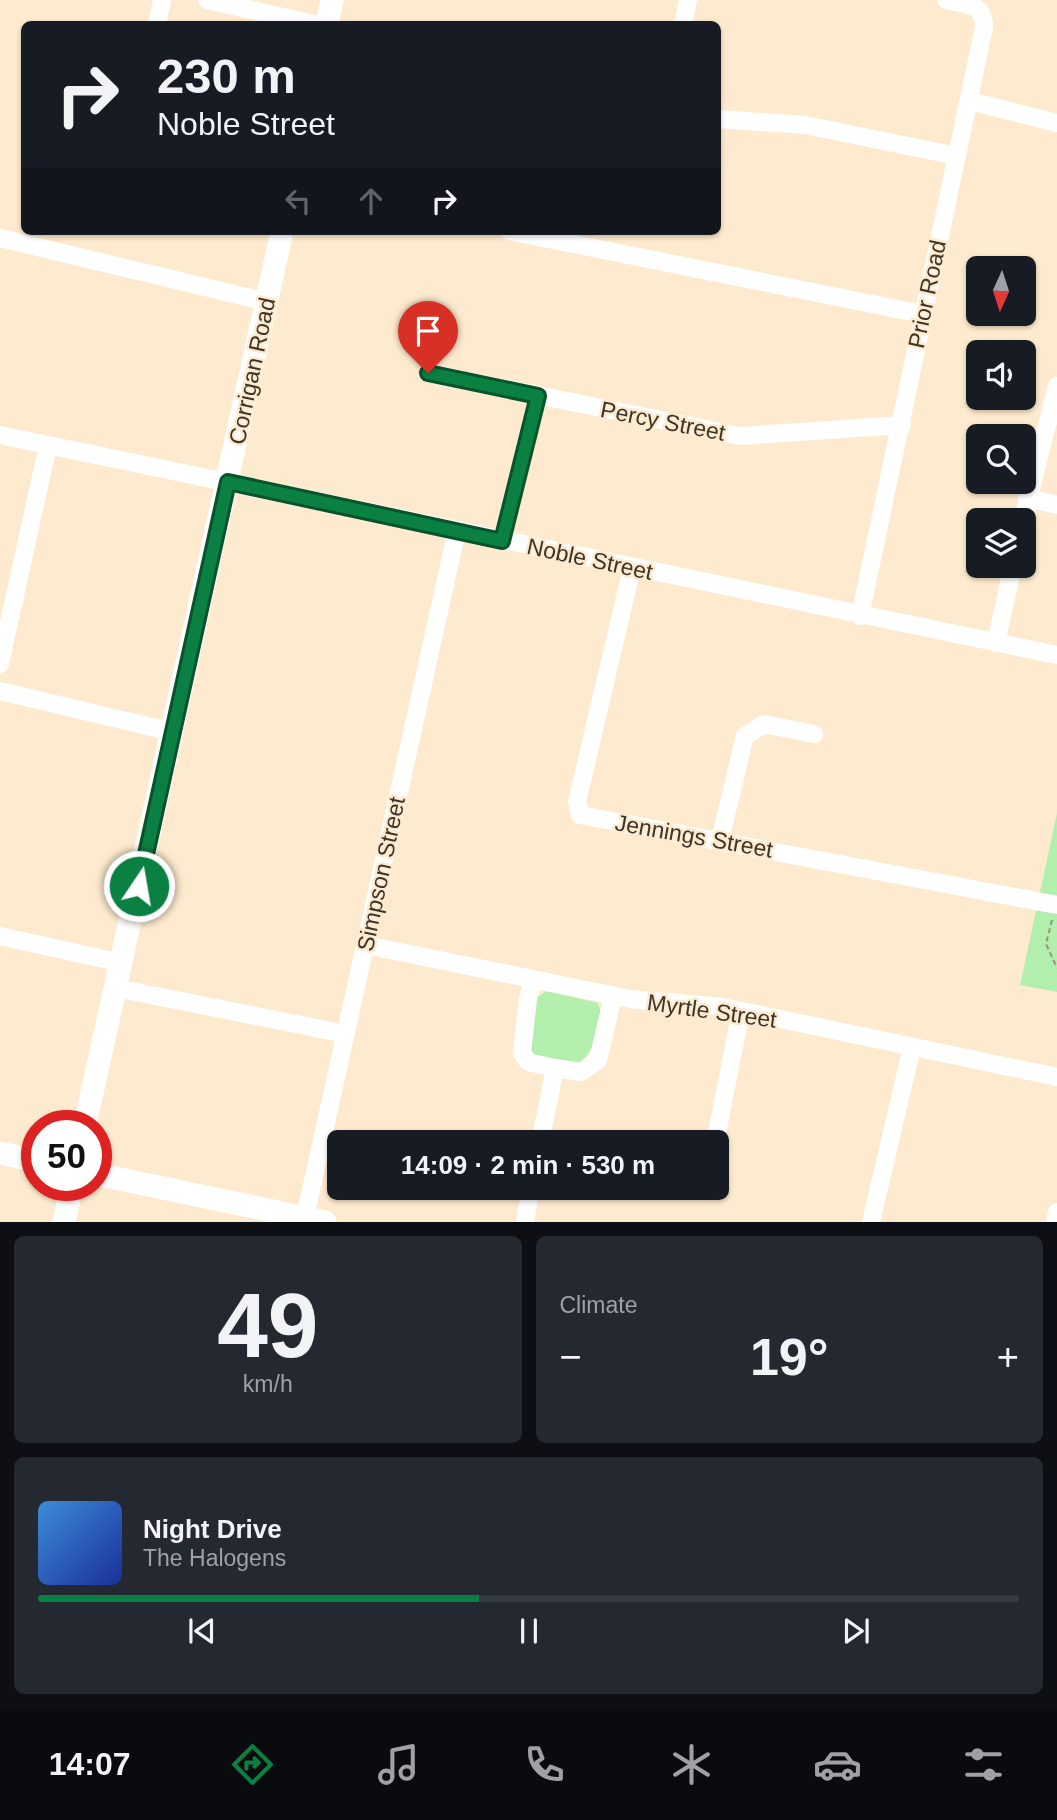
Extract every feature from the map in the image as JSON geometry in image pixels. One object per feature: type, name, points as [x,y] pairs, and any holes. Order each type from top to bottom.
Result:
[{"type":"main road","points":[[328,21],[332,0]]},
{"type":"main road","name":"Corrigan Road","points":[[88,1110],[281,235]]},
{"type":"main road","points":[[0,1153],[21,1158]]},
{"type":"main road","points":[[112,1178],[259,1215],[315,1219]]},
{"type":"main road","points":[[64,1222],[69,1201]]},
{"type":"street","points":[[158,21],[162,0]]},
{"type":"street","points":[[207,0],[301,21]]},
{"type":"street","points":[[684,21],[688,0]]},
{"type":"street","name":"Prior Road","points":[[860,616],[902,425],[922,314],[970,101],[984,15],[977,7],[946,0]]},
{"type":"street","points":[[970,101],[1057,123]]},
{"type":"street","points":[[721,120],[804,125],[957,156]]},
{"type":"street","points":[[529,235],[922,314]]},
{"type":"street","points":[[0,238],[267,302]]},
{"type":"street","name":"Percy Street","points":[[428,373],[740,436],[902,425]]},
{"type":"street","points":[[1025,508],[1057,386]]},
{"type":"street","points":[[502,541],[538,396]]},
{"type":"street","name":"Noble Street","points":[[0,435],[1057,655]]},
{"type":"street","points":[[0,664],[48,445]]},
{"type":"street","points":[[1027,498],[1057,505]]},
{"type":"street","name":"Simpson Street","points":[[315,1219],[345,1034],[457,530]]},
{"type":"street","name":"Jennings Street","points":[[632,568],[577,802],[580,815],[720,840],[1056,910]]},
{"type":"street","points":[[996,643],[1010,578]]},
{"type":"street","points":[[0,691],[173,732]]},
{"type":"street","points":[[720,840],[745,736],[764,724],[814,734]]},
{"type":"street","points":[[0,936],[122,963]]},
{"type":"street","name":"Myrtle Street","points":[[366,945],[614,996],[672,1005],[706,1005],[741,1011],[1057,1077]]},
{"type":"street","points":[[533,980],[528,999],[522,1053],[528,1062],[555,1068],[581,1072],[598,1060],[614,996]]},
{"type":"street","points":[[116,988],[345,1034]]},
{"type":"street","points":[[718,1130],[741,1011]]},
{"type":"street","points":[[871,1222],[912,1047]]},
{"type":"street","points":[[543,1130],[555,1068]]},
{"type":"street","points":[[525,1222],[529,1200]]},
{"type":"street","points":[[1055,1222],[1057,1212]]},
{"type":"path","points":[[1056,910],[1047,932],[1046,944],[1057,968]]},
{"type":"green space","points":[[1057,813],[1057,992],[1020,985]]},
{"type":"green space","points":[[547,991],[598,1003],[600,1019],[597,1036],[589,1053],[578,1064],[534,1055],[527,1042],[537,997]]},
{"type":"route","points":[[139,886],[228,482],[502,541],[538,396],[428,373]]}]
